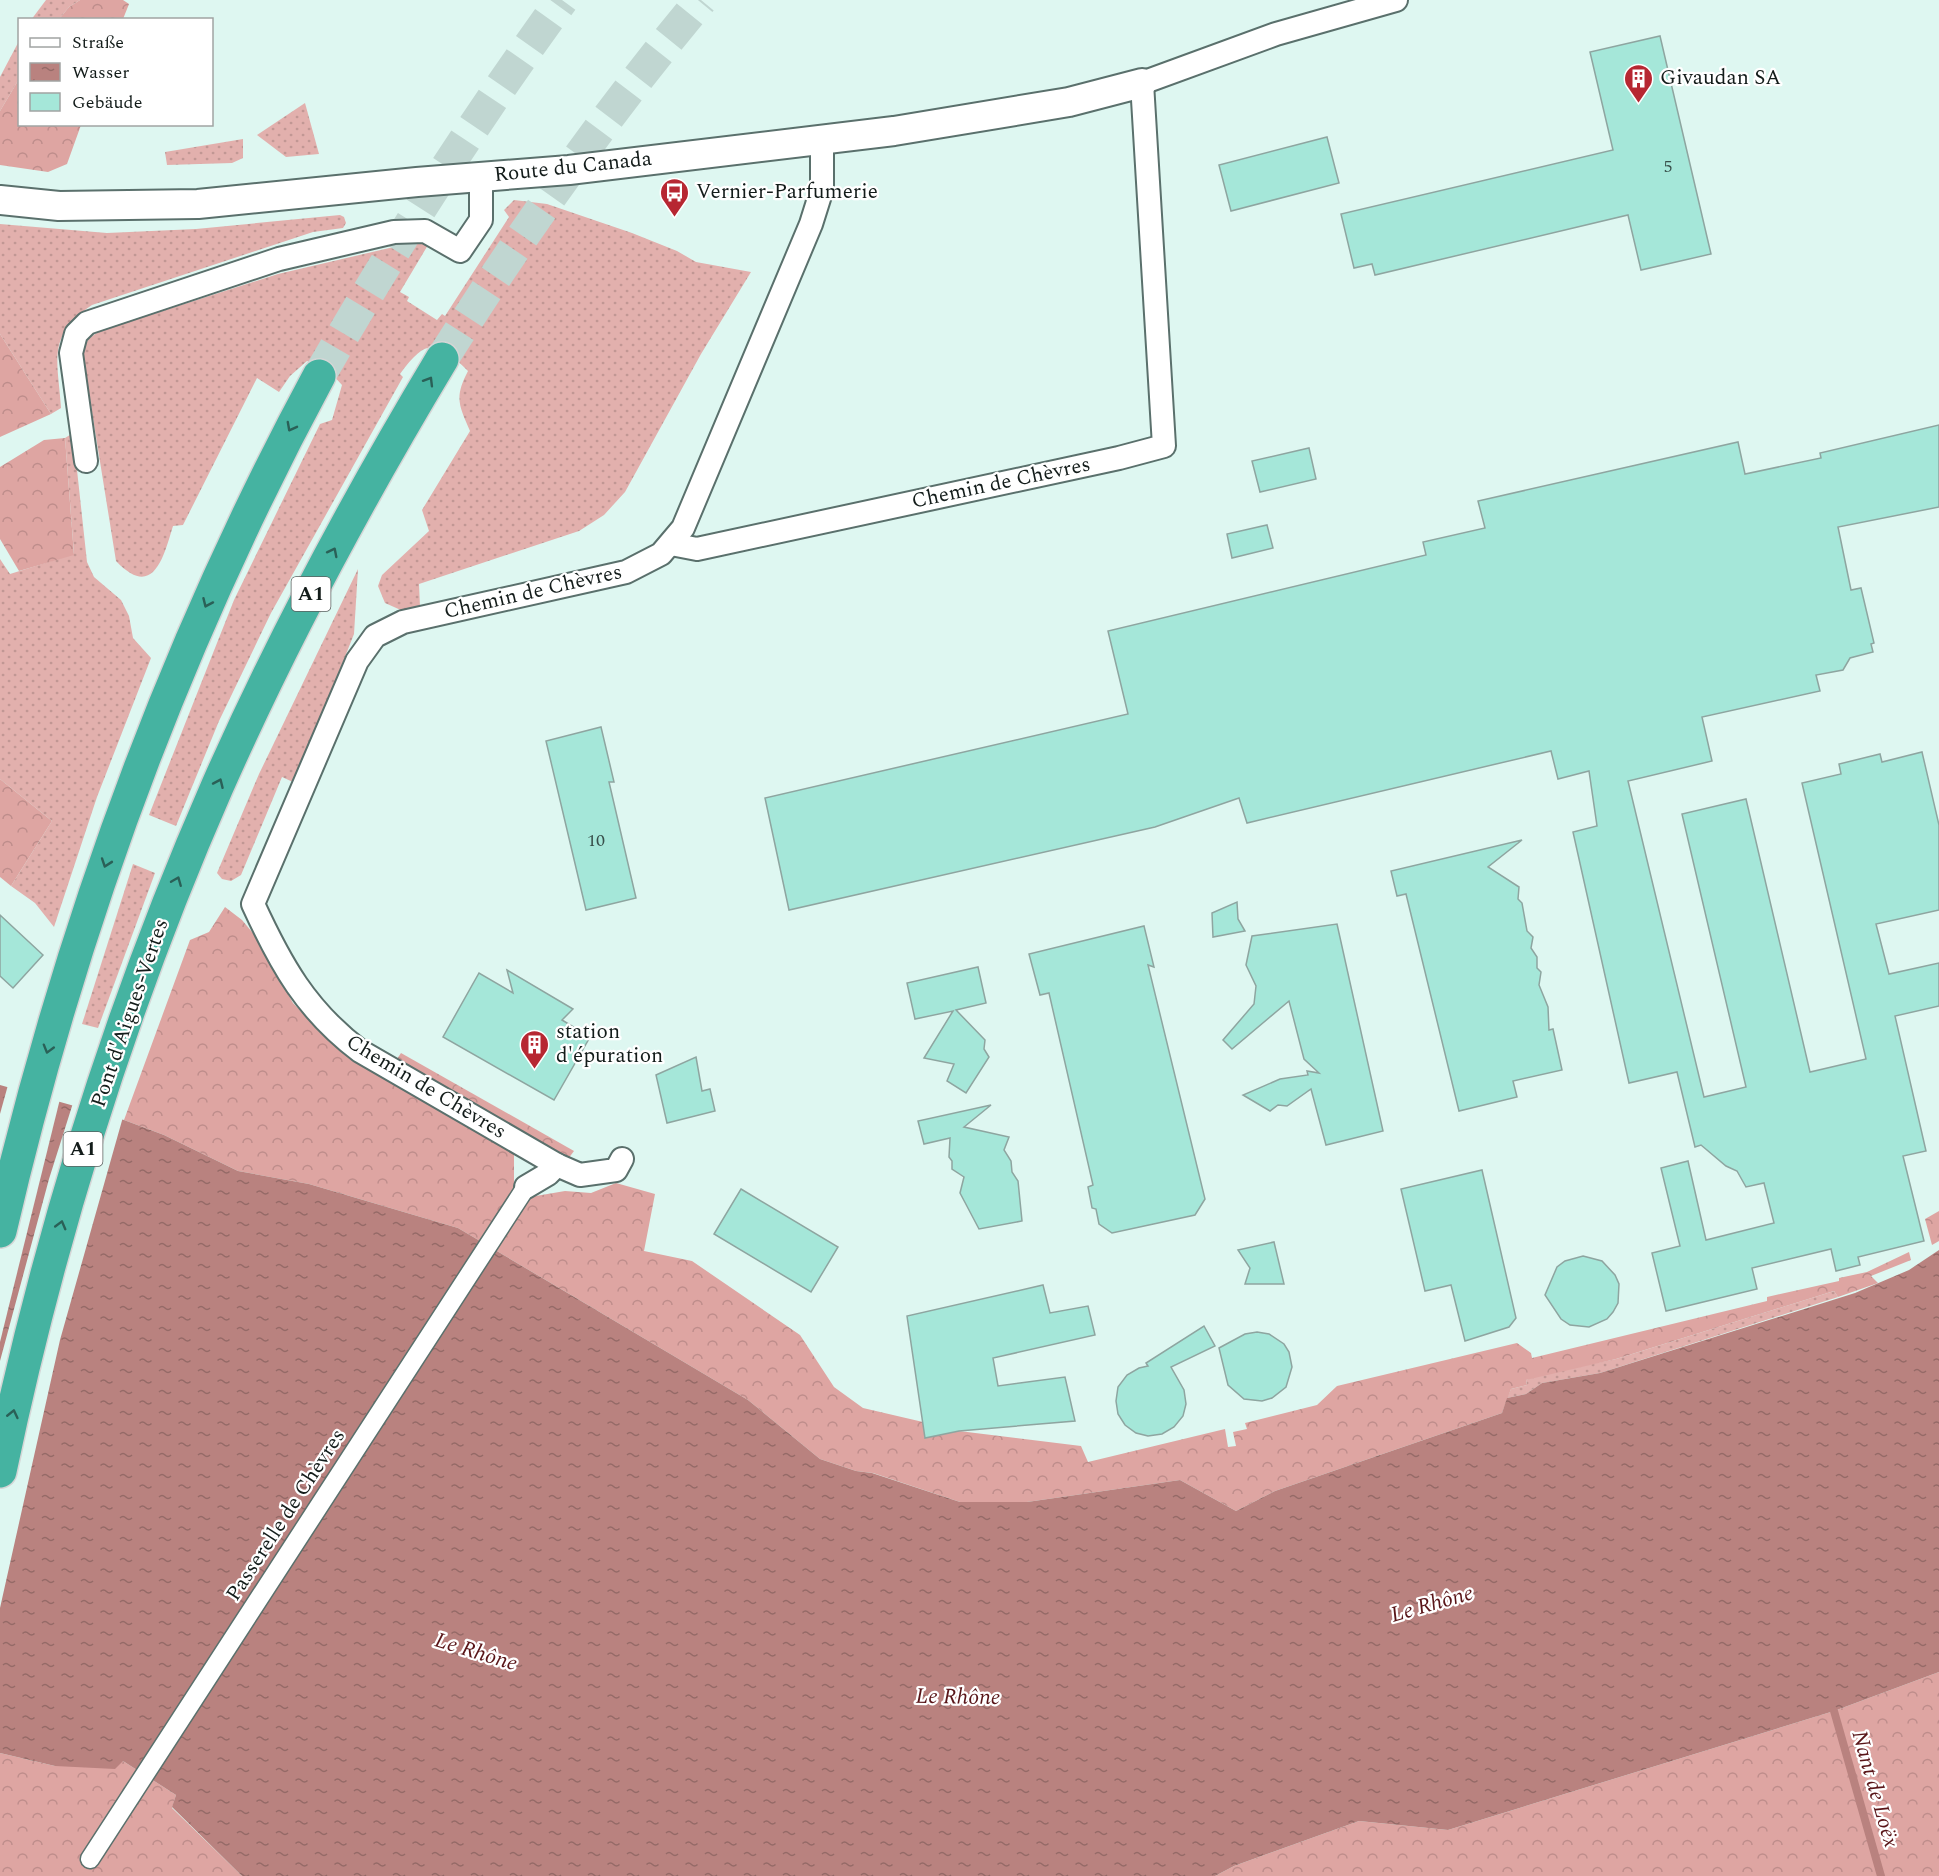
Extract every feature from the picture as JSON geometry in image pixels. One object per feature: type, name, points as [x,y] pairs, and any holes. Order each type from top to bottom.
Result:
[{"type":"highway","name":"Pont d'Aigues-Vertes","points":[[0,1471],[34,1327],[84,1146],[128,1013],[196,836],[239,738],[308,600],[374,476],[442,359]]},
{"type":"highway","points":[[0,1231],[60,1007],[125,807],[205,606],[260,489],[319,376]]},
{"type":"street","points":[[1142,83],[1276,34],[1396,0]]},
{"type":"street","name":"Route du Canada","points":[[0,200],[59,206],[198,204],[569,170],[822,140],[989,117],[1069,102],[1142,83]]},
{"type":"street","name":"Chemin de Chèvres","points":[[622,1159],[616,1170],[580,1175],[557,1165],[360,1051],[319,1016],[290,977],[253,904],[357,660],[375,636],[403,622],[626,572],[661,554],[671,544],[697,549],[1119,458],[1164,446],[1142,83]]},
{"type":"street","points":[[671,544],[692,512],[812,224],[822,189],[822,140]]},
{"type":"street","points":[[86,461],[71,353],[76,334],[87,323],[279,259],[394,232],[425,231],[460,251],[481,220],[481,177]]},
{"type":"street","points":[[523,1192],[557,1165]]},
{"type":"street","name":"Passerelle de Chèvres","points":[[92,1857],[523,1192]]},
{"type":"shaded area","points":[[46,0],[80,0],[69,7],[60,18],[32,18]]},
{"type":"shaded area","points":[[18,43],[18,81],[0,111],[0,77]]},
{"type":"shaded area","points":[[305,103],[319,154],[286,157],[257,135]]},
{"type":"shaded area","points":[[243,139],[243,158],[232,163],[167,165],[165,152]]},
{"type":"shaded area","points":[[514,200],[547,204],[632,233],[677,251],[696,262],[751,272],[701,354],[625,492],[604,515],[579,531],[419,584],[420,607],[403,611],[385,603],[378,586],[382,575],[429,531],[422,510],[470,431],[460,401],[461,388],[468,371],[448,354],[432,347],[425,349],[409,362],[400,374],[403,377],[271,613],[219,721],[176,826],[149,815],[234,600],[320,424],[332,420],[342,385],[329,371],[307,361],[290,376],[279,392],[257,378],[183,525],[173,526],[161,560],[148,575],[140,576],[129,572],[116,561],[83,356],[86,343],[103,330],[278,274],[415,242],[428,245],[400,292],[409,297],[407,301],[437,320],[442,314],[445,316],[509,217],[504,210]]},
{"type":"shaded area","points":[[340,215],[344,217],[346,223],[343,228],[313,232],[92,305],[77,316],[67,327],[61,339],[57,362],[61,408],[51,414],[0,334],[0,224],[107,233],[196,229]]},
{"type":"shaded area","points":[[73,433],[87,562],[94,577],[121,600],[129,616],[133,638],[151,658],[97,797],[54,927],[35,903],[11,886],[52,821],[0,779],[0,559],[10,574],[74,554],[65,438]]},
{"type":"shaded area","points":[[358,569],[354,634],[295,783],[282,777],[241,875],[231,881],[222,879],[217,873],[259,774]]},
{"type":"shaded area","points":[[133,864],[155,873],[98,1028],[82,1024]]},
{"type":"shaded area","points":[[1834,1291],[1838,1297],[1600,1373],[1542,1383],[1526,1394],[1507,1398],[1511,1389],[1527,1385],[1526,1380],[1538,1375],[1616,1359]]},
{"type":"green space","points":[[80,0],[123,0],[129,4],[123,18],[60,18],[69,7]]},
{"type":"green space","points":[[18,81],[18,126],[81,126],[67,164],[48,172],[0,165],[0,111]]},
{"type":"green space","points":[[0,334],[51,414],[0,437]]},
{"type":"green space","points":[[65,438],[74,555],[19,571],[0,539],[0,467],[44,440]]},
{"type":"green space","points":[[0,779],[52,821],[11,886],[0,877]]},
{"type":"green space","points":[[225,907],[242,920],[258,939],[293,1003],[323,1034],[514,1148],[514,1193],[530,1197],[565,1191],[591,1193],[616,1183],[655,1194],[644,1251],[692,1261],[800,1335],[834,1387],[863,1408],[923,1422],[925,1438],[959,1431],[1081,1446],[1088,1462],[1225,1429],[1228,1447],[1236,1446],[1233,1432],[1247,1429],[1245,1423],[1317,1405],[1337,1386],[1517,1343],[1531,1353],[1532,1358],[1767,1301],[1767,1297],[1839,1281],[1839,1278],[1867,1272],[1909,1252],[1911,1260],[1871,1276],[1878,1283],[1838,1297],[1834,1291],[1616,1359],[1526,1380],[1527,1385],[1511,1389],[1502,1413],[1275,1491],[1236,1511],[1180,1480],[1027,1502],[960,1502],[873,1473],[856,1471],[820,1459],[748,1400],[458,1228],[309,1184],[238,1171],[164,1135],[124,1120],[190,940],[209,932]]},
{"type":"green space","points":[[401,1053],[574,1151],[568,1159],[397,1059]]},
{"type":"green space","points":[[1939,1211],[1939,1241],[1932,1245],[1925,1219]]},
{"type":"green space","points":[[1939,1672],[1939,1876],[1215,1876],[1234,1866],[1359,1821],[1448,1830],[1834,1711]]},
{"type":"green space","points":[[0,1753],[55,1766],[123,1761],[176,1795],[172,1808],[242,1876],[0,1876]]},
{"type":"water","name":"Le Rhône","points":[[0,1085],[124,1120],[164,1135],[238,1171],[309,1184],[458,1228],[748,1400],[820,1459],[856,1471],[872,1473],[960,1502],[1027,1502],[1180,1480],[1236,1511],[1275,1491],[1502,1413],[1507,1398],[1526,1394],[1542,1383],[1600,1373],[1855,1293],[1909,1270],[1939,1250],[1939,1672],[1834,1711],[1448,1830],[1359,1821],[1234,1866],[1215,1876],[242,1876],[172,1807],[176,1795],[123,1761],[115,1769],[55,1766],[0,1753]]},
{"type":"pier","points":[[8,1085],[60,1099],[0,1342],[0,1114]]},
{"type":"pier","points":[[73,1103],[123,1117],[60,1340],[0,1608],[0,1361],[49,1179]]},
{"type":"building","name":"Givaudan SA","points":[[1660,36],[1711,254],[1641,270],[1628,215],[1375,275],[1372,264],[1354,268],[1341,214],[1613,150],[1590,52]]},
{"type":"building","points":[[1327,137],[1339,183],[1231,211],[1219,165]]},
{"type":"building","points":[[1939,425],[1939,507],[1838,527],[1851,590],[1861,588],[1874,643],[1871,644],[1873,652],[1850,658],[1843,670],[1816,675],[1820,691],[1702,717],[1712,761],[1628,781],[1704,1097],[1746,1087],[1682,814],[1746,799],[1810,1072],[1866,1059],[1802,783],[1841,774],[1839,764],[1880,754],[1882,762],[1922,752],[1939,825],[1939,910],[1876,924],[1889,974],[1939,963],[1939,1006],[1895,1016],[1926,1151],[1903,1156],[1924,1241],[1858,1257],[1860,1265],[1836,1271],[1831,1249],[1752,1268],[1757,1289],[1666,1311],[1652,1253],[1680,1246],[1661,1168],[1688,1161],[1706,1240],[1774,1223],[1764,1183],[1746,1187],[1737,1171],[1726,1166],[1701,1145],[1695,1147],[1677,1072],[1629,1083],[1573,832],[1597,826],[1589,771],[1558,779],[1551,751],[1247,823],[1239,798],[1155,827],[789,910],[765,798],[1128,714],[1108,631],[1426,555],[1423,542],[1485,528],[1478,501],[1738,442],[1745,474],[1821,458],[1820,453]]},
{"type":"building","points":[[1309,448],[1316,479],[1260,492],[1252,461]]},
{"type":"building","points":[[1267,525],[1273,548],[1232,558],[1227,534]]},
{"type":"building","points":[[601,727],[614,782],[609,782],[636,898],[586,910],[546,741]]},
{"type":"building","points":[[1522,840],[1488,867],[1519,887],[1518,899],[1522,903],[1527,931],[1533,937],[1531,948],[1537,957],[1537,968],[1541,972],[1539,985],[1548,1007],[1549,1030],[1553,1029],[1562,1070],[1513,1081],[1517,1097],[1459,1111],[1406,894],[1397,896],[1391,871]]},
{"type":"building","points":[[1237,902],[1238,919],[1245,931],[1213,937],[1212,913]]},
{"type":"building","points":[[0,915],[43,955],[13,988],[0,976]]},
{"type":"building","points":[[1337,924],[1383,1131],[1326,1145],[1311,1089],[1287,1106],[1278,1105],[1270,1111],[1243,1095],[1280,1079],[1308,1075],[1307,1071],[1319,1073],[1304,1059],[1289,1001],[1232,1049],[1223,1040],[1254,1004],[1256,986],[1246,965],[1252,936]]},
{"type":"building","points":[[1144,926],[1154,967],[1148,965],[1205,1199],[1195,1215],[1112,1233],[1099,1224],[1096,1209],[1092,1208],[1088,1187],[1093,1185],[1049,993],[1040,995],[1029,954]]},
{"type":"building","points":[[978,967],[986,1003],[956,1010],[985,1040],[984,1049],[989,1057],[966,1093],[947,1081],[954,1064],[924,1058],[953,1011],[915,1019],[907,983]]},
{"type":"building","name":"station d'épuration","points":[[507,970],[573,1009],[562,1020],[590,1037],[554,1100],[443,1037],[479,973],[513,993]]},
{"type":"building","points":[[696,1057],[702,1091],[710,1089],[715,1111],[667,1123],[656,1075]]},
{"type":"building","points":[[991,1105],[964,1127],[1009,1137],[1004,1150],[1011,1161],[1012,1172],[1018,1181],[1022,1221],[979,1229],[960,1193],[964,1177],[952,1169],[952,1161],[949,1157],[950,1138],[924,1144],[918,1121]]},
{"type":"building","points":[[1482,1170],[1516,1318],[1509,1327],[1465,1341],[1451,1285],[1425,1291],[1401,1189]]},
{"type":"building","points":[[741,1189],[838,1247],[811,1292],[714,1234]]},
{"type":"building","points":[[1274,1242],[1284,1284],[1245,1284],[1250,1268],[1238,1250]]},
{"type":"building","points":[[1583,1256],[1602,1261],[1615,1275],[1619,1284],[1618,1303],[1613,1312],[1607,1319],[1589,1327],[1570,1325],[1561,1319],[1545,1295],[1557,1267],[1565,1261]]},
{"type":"building","points":[[1043,1285],[1050,1313],[1088,1306],[1095,1335],[993,1358],[998,1386],[1065,1377],[1075,1421],[959,1431],[925,1438],[907,1316]]},
{"type":"building","points":[[1204,1326],[1215,1346],[1171,1367],[1184,1390],[1186,1404],[1183,1416],[1174,1427],[1162,1434],[1148,1436],[1136,1433],[1125,1425],[1118,1414],[1116,1401],[1118,1387],[1127,1375],[1148,1366],[1146,1363]]},
{"type":"building","points":[[1257,1332],[1269,1334],[1284,1344],[1289,1352],[1292,1367],[1286,1387],[1272,1398],[1262,1401],[1244,1399],[1228,1385],[1219,1348],[1245,1334]]},
{"type":"waterway","name":"Nant de Loëx","points":[[1834,1711],[1881,1876]]},
{"type":"tunnel","points":[[319,376],[376,279],[436,185],[497,92],[562,0]]},
{"type":"tunnel","points":[[442,359],[502,266],[566,175],[701,0]]},
{"type":"place","name":"Givaudan SA","points":[[1639,104]]},
{"type":"place","name":"Vernier-Parfumerie","points":[[675,218]]},
{"type":"place","name":"station d'épuration","points":[[535,1070]]}]
